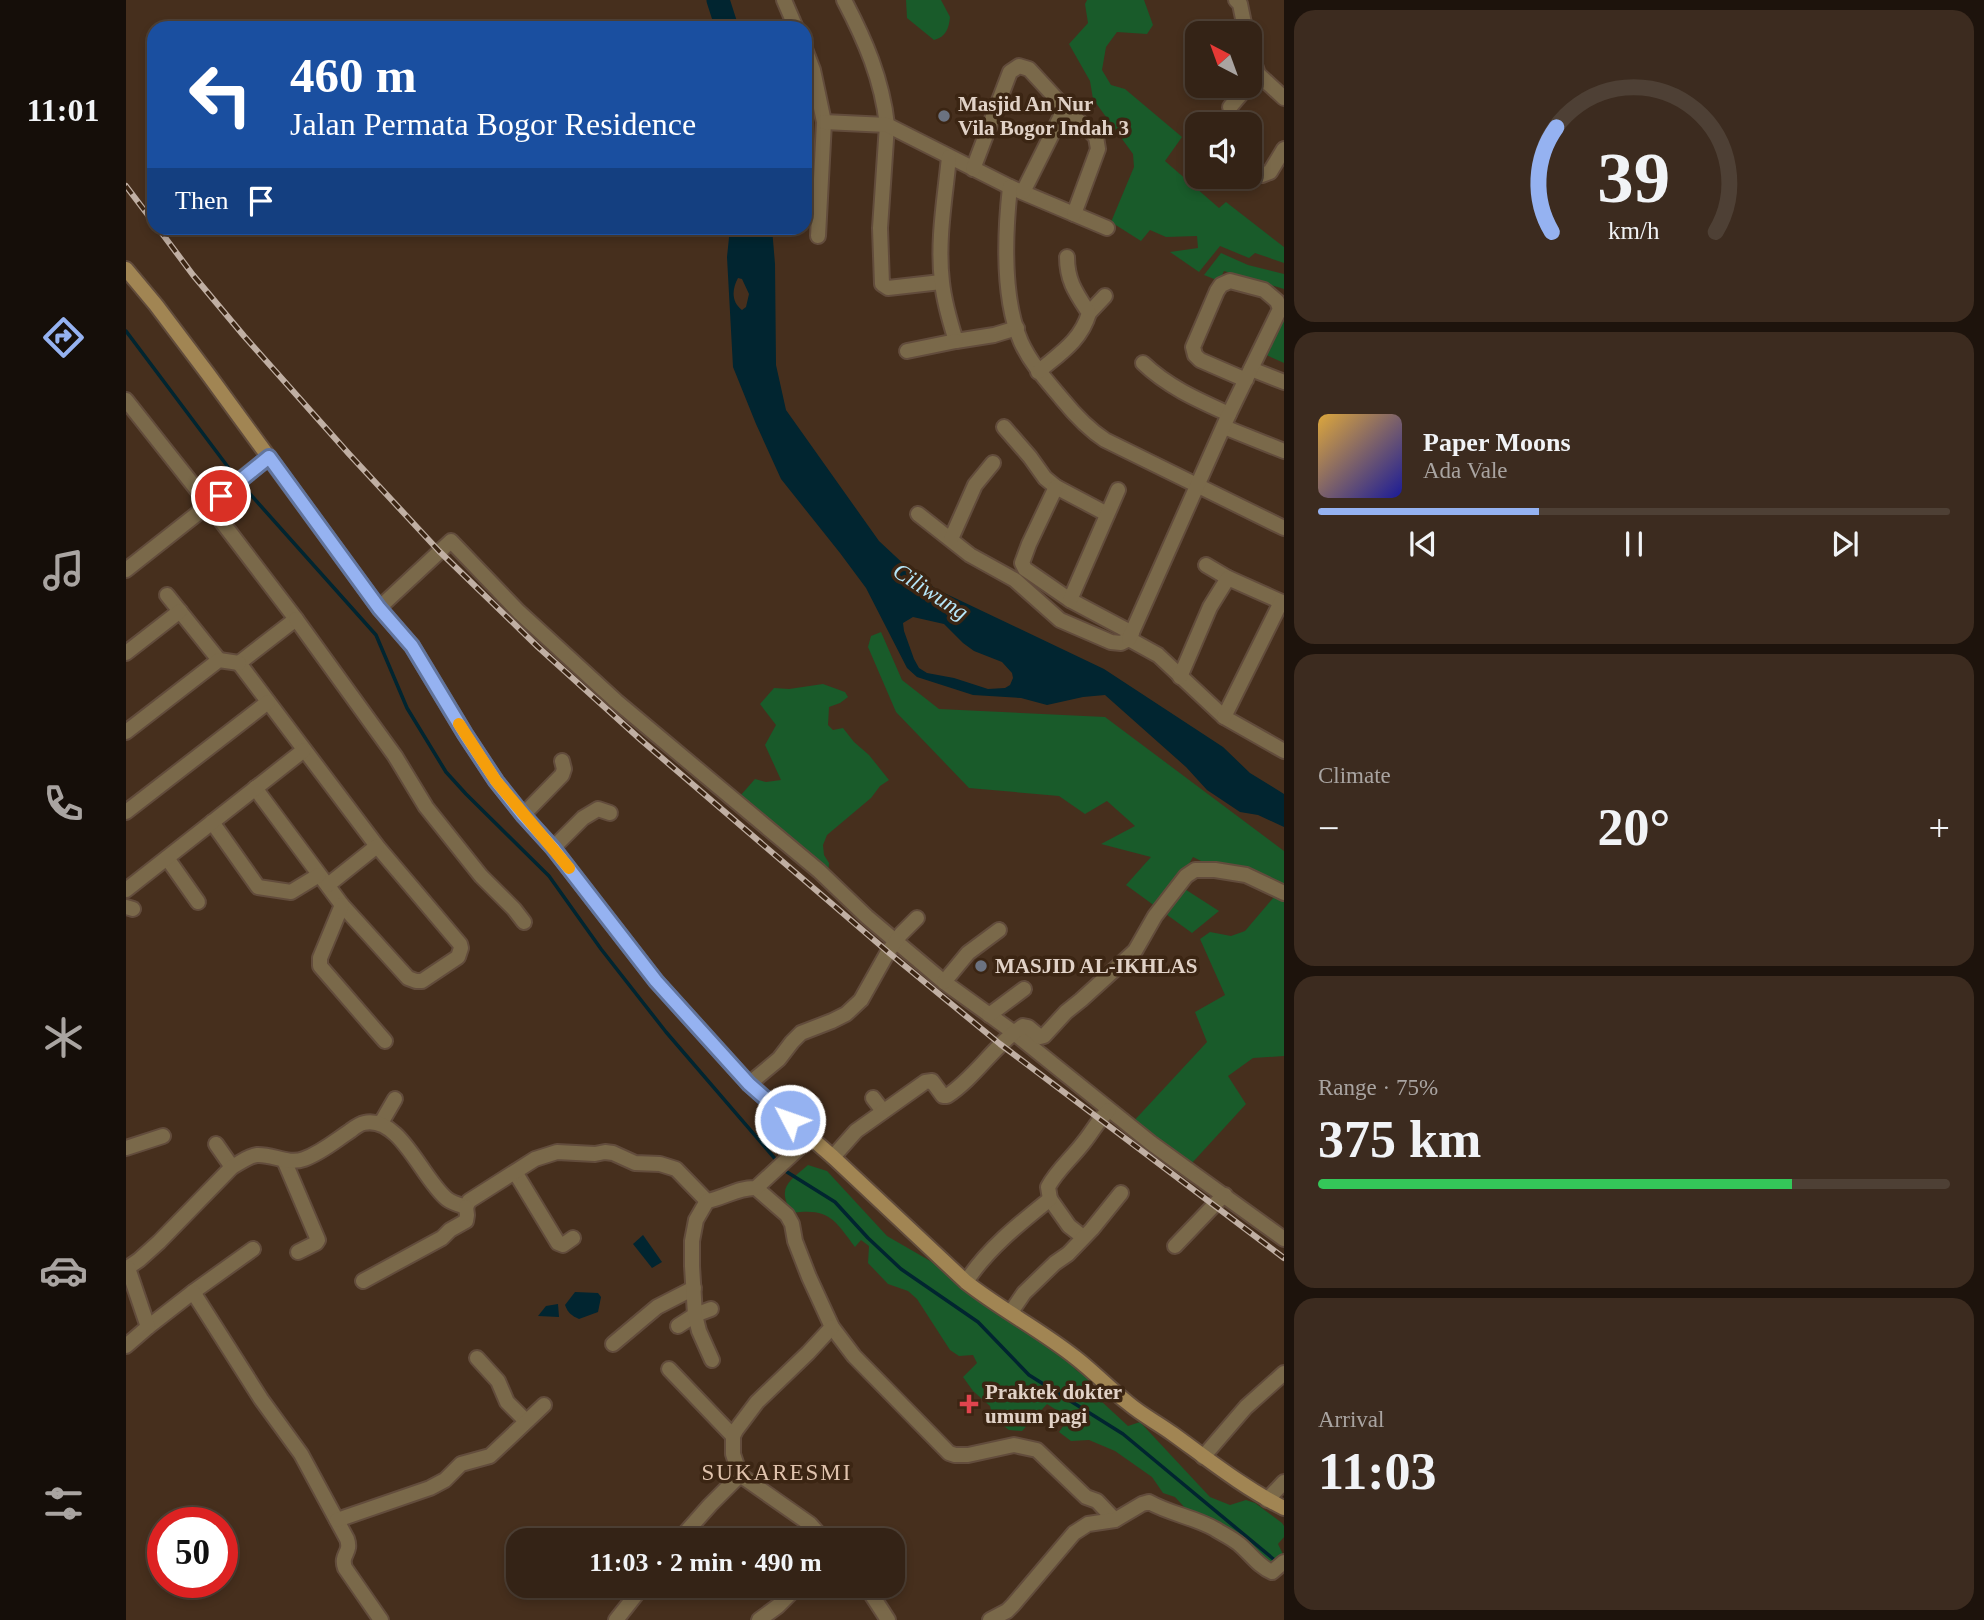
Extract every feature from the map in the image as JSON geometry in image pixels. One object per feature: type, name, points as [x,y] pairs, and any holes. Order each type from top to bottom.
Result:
[{"type":"main road","points":[[126,269],[200,363],[379,608],[412,646],[496,781],[553,848],[656,981],[749,1084],[805,1142],[833,1157],[965,1282],[1075,1357],[1131,1405],[1203,1457],[1267,1500],[1284,1508]]},
{"type":"street","points":[[784,0],[793,21]]},
{"type":"street","points":[[844,0],[875,66],[887,125],[881,216],[882,284],[888,288],[942,282]]},
{"type":"street","points":[[1236,0],[1240,4],[1244,21]]},
{"type":"street","points":[[973,169],[1010,72],[1019,66],[1029,69],[1096,137],[1098,149],[1074,214]]},
{"type":"street","points":[[812,71],[824,122],[818,236]]},
{"type":"street","points":[[1262,86],[1284,98]]},
{"type":"street","points":[[1230,107],[1238,98]]},
{"type":"street","points":[[1065,108],[1016,189],[1006,227],[1006,260],[1021,341],[1038,372],[1093,432],[1284,528]]},
{"type":"street","points":[[824,122],[887,125],[973,169],[1107,228]]},
{"type":"street","points":[[1262,175],[1270,172],[1284,149]]},
{"type":"street","points":[[949,157],[941,248],[942,282],[946,309],[956,341]]},
{"type":"street","points":[[1067,257],[1070,281],[1089,313]]},
{"type":"street","points":[[918,514],[970,555],[1015,580],[1060,620],[1111,642],[1121,643],[1131,636],[1248,374],[1280,309],[1277,301],[1264,290],[1230,281],[1221,285],[1193,347],[1195,355],[1200,360],[1248,374],[1284,382]]},
{"type":"street","points":[[1038,372],[1076,339],[1084,328],[1089,313],[1105,296]]},
{"type":"street","points":[[907,351],[994,335],[1017,328]]},
{"type":"street","points":[[1143,363],[1162,380],[1227,421],[1284,451]]},
{"type":"street","points":[[126,400],[215,501],[395,756],[426,807],[481,876],[524,922]]},
{"type":"street","points":[[1003,427],[1045,478],[1056,487],[1107,514]]},
{"type":"street","points":[[126,569],[269,457]]},
{"type":"street","points":[[951,539],[975,485],[993,463]]},
{"type":"street","points":[[1056,487],[1029,544],[1022,563],[1025,569],[1158,655],[1224,717],[1284,751]]},
{"type":"street","points":[[1070,600],[1118,490]]},
{"type":"street","points":[[379,608],[451,541],[519,612],[616,701],[819,871],[896,942],[1151,1143],[1284,1239]]},
{"type":"street","points":[[1206,565],[1282,603],[1224,717]]},
{"type":"street","points":[[1180,677],[1210,607],[1228,578]]},
{"type":"street","points":[[167,595],[219,660],[239,663],[377,846],[460,944],[458,957],[422,981],[408,978],[342,905],[256,788]]},
{"type":"street","points":[[126,653],[180,611]]},
{"type":"street","points":[[239,663],[296,619]]},
{"type":"street","points":[[126,732],[219,660]]},
{"type":"street","points":[[126,812],[268,702]]},
{"type":"street","points":[[126,890],[304,750]]},
{"type":"street","points":[[523,815],[562,775],[562,761]]},
{"type":"street","points":[[553,848],[583,818],[598,809],[610,813]]},
{"type":"street","points":[[212,822],[258,887],[291,891],[324,880],[377,846]]},
{"type":"street","points":[[167,858],[198,902]]},
{"type":"street","points":[[833,1157],[856,1131],[925,1082],[932,1081],[943,1096],[947,1096],[1013,1032],[1023,1026],[1040,1037],[1044,1036],[1066,1012],[1135,951],[1155,916],[1186,876],[1195,870],[1246,875],[1284,893]]},
{"type":"street","points":[[342,905],[320,958],[320,966],[385,1041]]},
{"type":"street","points":[[749,1084],[779,1059],[801,1033],[846,1014],[861,1000],[888,952],[917,918]]},
{"type":"street","points":[[944,982],[968,953],[999,930]]},
{"type":"street","points":[[989,1015],[1024,989]]},
{"type":"street","points":[[873,1098],[883,1111]]},
{"type":"street","points":[[381,1123],[395,1099]]},
{"type":"street","points":[[1083,1237],[1069,1226],[1050,1199],[1048,1187],[1109,1110]]},
{"type":"street","points":[[148,1327],[127,1268],[181,1220],[232,1167],[258,1155],[299,1161],[317,1154],[362,1123],[381,1123],[402,1141],[448,1200],[466,1207]]},
{"type":"street","points":[[126,1148],[163,1136]]},
{"type":"street","points":[[756,1188],[805,1142]]},
{"type":"street","points":[[216,1144],[232,1167]]},
{"type":"street","points":[[363,1281],[442,1238],[466,1220],[469,1201],[535,1159],[557,1152],[613,1153],[635,1163],[660,1164],[676,1169],[707,1201]]},
{"type":"street","points":[[284,1160],[318,1240],[298,1252]]},
{"type":"street","points":[[515,1172],[558,1243],[563,1244],[573,1238]]},
{"type":"street","points":[[707,1201],[722,1199],[745,1187],[756,1188],[786,1215],[792,1224],[808,1277],[832,1327],[854,1356],[949,1452],[968,1455],[1014,1445],[1037,1450],[1086,1497],[1097,1501],[1115,1520]]},
{"type":"street","points":[[1011,1312],[1024,1293],[1068,1254],[1121,1193]]},
{"type":"street","points":[[1175,1246],[1225,1195]]},
{"type":"street","points":[[965,1282],[991,1250],[1050,1199]]},
{"type":"street","points":[[707,1201],[696,1220],[692,1241],[695,1315],[712,1360]]},
{"type":"street","points":[[126,1346],[193,1292],[253,1249]]},
{"type":"street","points":[[613,1345],[657,1307],[694,1288]]},
{"type":"street","points":[[193,1292],[261,1399],[301,1454],[350,1545],[343,1558],[345,1568],[382,1620]]},
{"type":"street","points":[[677,1326],[711,1309]]},
{"type":"street","points":[[814,1528],[740,1475],[733,1454],[733,1436],[757,1402],[832,1327]]},
{"type":"street","points":[[477,1358],[498,1381],[507,1402],[526,1422]]},
{"type":"street","points":[[669,1369],[733,1436]]},
{"type":"street","points":[[1203,1457],[1245,1407],[1284,1373]]},
{"type":"street","points":[[337,1520],[430,1488],[445,1480],[456,1467],[467,1461],[486,1457],[500,1448],[544,1405]]},
{"type":"street","points":[[690,1528],[740,1475]]},
{"type":"street","points":[[1267,1500],[1284,1482]]},
{"type":"street","points":[[990,1620],[1013,1605],[1074,1533],[1088,1524],[1115,1520],[1149,1502],[1161,1509],[1178,1512],[1207,1524],[1238,1544],[1266,1570],[1272,1572],[1280,1566]]},
{"type":"street","points":[[616,1620],[633,1598]]},
{"type":"street","points":[[759,1620],[786,1598]]},
{"type":"street","points":[[874,1598],[888,1620]]},
{"type":"green space","points":[[906,0],[941,0],[950,17],[944,34],[934,40],[907,18]]},
{"type":"green space","points":[[1087,0],[1144,0],[1153,25],[1147,34],[1117,32],[1106,47],[1102,70],[1111,85],[1125,89],[1182,137],[1165,161],[1185,178],[1185,189],[1197,189],[1219,208],[1226,202],[1284,247],[1284,263],[1255,253],[1249,258],[1220,246],[1199,272],[1170,252],[1198,248],[1197,236],[1166,237],[1150,230],[1141,241],[1111,222],[1134,167],[1133,154],[1093,99],[1090,81],[1069,44],[1088,23],[1085,4]]},
{"type":"green space","points":[[1221,253],[1248,265],[1284,274],[1284,289],[1224,271],[1219,281],[1204,275]]},
{"type":"green space","points":[[1284,304],[1284,363],[1264,354]]},
{"type":"green space","points":[[881,632],[902,680],[939,709],[1105,717],[1284,851],[1284,1056],[1253,1058],[1228,1076],[1246,1104],[1192,1163],[1131,1124],[1207,1042],[1195,1012],[1225,995],[1200,939],[1210,932],[1231,936],[1245,931],[1274,897],[1193,857],[1177,884],[1219,911],[1192,933],[1126,885],[1151,857],[1101,844],[1135,826],[1107,801],[1085,814],[1059,796],[969,788],[896,712],[868,647],[871,636]]},
{"type":"green space","points":[[823,684],[845,692],[848,697],[829,707],[828,725],[833,730],[843,728],[889,780],[827,835],[823,845],[824,855],[829,863],[828,874],[740,796],[755,779],[766,782],[781,780],[765,745],[776,725],[760,704],[774,688],[789,689]]},
{"type":"green space","points":[[808,1165],[827,1171],[887,1236],[932,1262],[973,1296],[1064,1356],[1076,1370],[1094,1382],[1087,1388],[1128,1426],[1140,1422],[1210,1497],[1230,1505],[1246,1500],[1255,1503],[1282,1523],[1284,1537],[1278,1544],[1283,1554],[1275,1563],[1261,1562],[1232,1535],[1187,1510],[1175,1497],[1163,1493],[1152,1477],[1115,1451],[1089,1440],[1071,1441],[1059,1432],[1069,1418],[1047,1404],[1022,1431],[1009,1430],[993,1418],[990,1406],[973,1391],[963,1377],[977,1363],[973,1355],[959,1356],[950,1350],[917,1299],[908,1291],[888,1284],[868,1263],[869,1246],[861,1240],[855,1247],[842,1229],[823,1214],[792,1213],[785,1191],[790,1181]]},
{"type":"water","points":[[729,235],[773,235],[776,365],[786,410],[879,541],[936,589],[1104,669],[1223,747],[1250,773],[1284,794],[1284,827],[1258,815],[1240,812],[1207,790],[1186,767],[1105,695],[1047,705],[1021,698],[973,695],[917,677],[907,668],[866,588],[781,479],[733,367],[727,257]],"holes":[[[738,278],[742,279],[749,294],[746,307],[742,310],[734,295]],[[913,617],[944,624],[974,651],[1002,662],[1012,673],[1010,685],[988,689],[927,673],[919,668],[903,623]]]},
{"type":"water","points":[[643,1235],[662,1262],[652,1268],[633,1244]]},
{"type":"water","points":[[575,1292],[598,1293],[601,1297],[598,1312],[579,1319],[570,1314],[565,1305]]},
{"type":"water","points":[[558,1304],[559,1317],[538,1316],[546,1306]]},
{"type":"waterway","name":"Ciliwung","points":[[718,0],[725,21]]},
{"type":"waterway","points":[[126,331],[237,479]]},
{"type":"waterway","points":[[242,485],[376,635],[407,708],[446,772],[549,876],[601,949],[666,1032],[777,1161]]},
{"type":"waterway","points":[[782,1166],[787,1172],[835,1202],[901,1269],[978,1322],[1029,1375],[1123,1434],[1277,1562]]},
{"type":"railway","points":[[126,186],[147,214]]},
{"type":"railway","points":[[163,235],[244,336],[349,454],[439,551],[538,647],[641,740],[888,952],[1000,1044],[1284,1258]]},
{"type":"slow traffic","points":[[459,724],[496,781],[569,868]]},
{"type":"place","name":"Masjid An Nur Vila Bogor Indah 3","points":[[944,116]]},
{"type":"place","name":"MASJID AL-IKHLAS","points":[[981,966]]},
{"type":"place","name":"Praktek dokter umum pagi","points":[[969,1404]]},
{"type":"district","name":"SUKARESMI","points":[[777,1472]]},
{"type":"route","points":[[221,496],[269,457],[379,608],[412,646],[496,781],[553,848],[656,981],[749,1084],[790,1120]]}]
